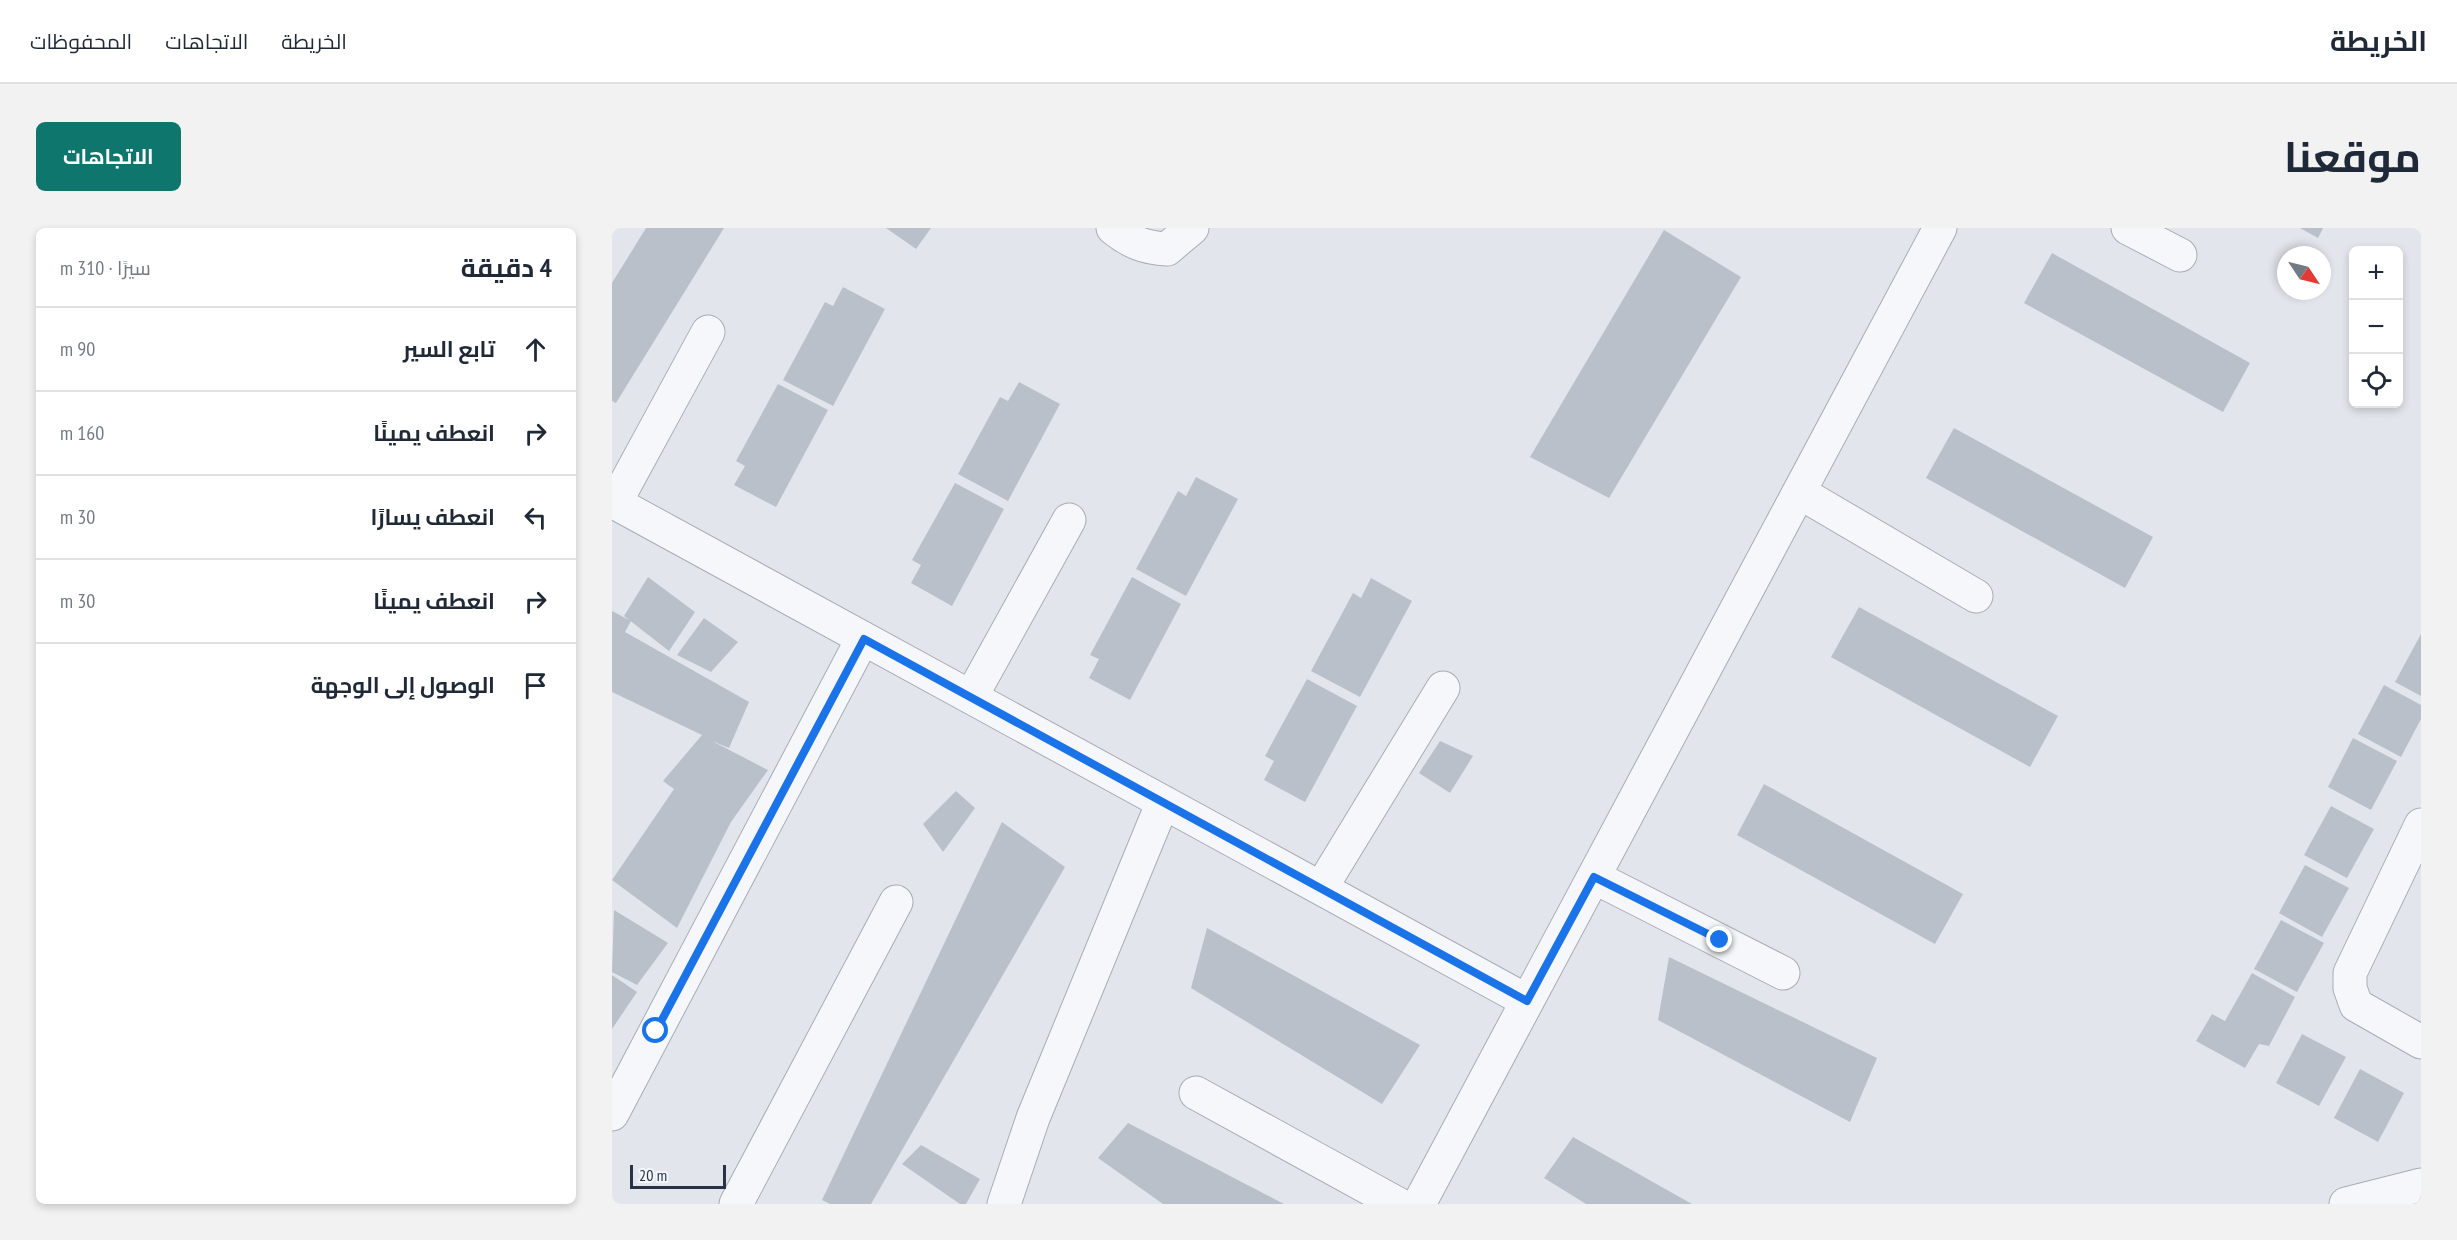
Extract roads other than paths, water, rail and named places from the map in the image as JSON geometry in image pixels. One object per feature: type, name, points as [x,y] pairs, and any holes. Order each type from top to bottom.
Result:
[{"type":"street","points":[[1113,228],[1130,241],[1149,248],[1167,249],[1192,228]]},
{"type":"street","points":[[1419,1204],[1940,228]]},
{"type":"street","points":[[2128,228],[2180,255]]},
{"type":"street","points":[[708,332],[613,502],[1527,1001]]},
{"type":"street","points":[[1799,492],[1976,596]]},
{"type":"street","points":[[971,697],[1069,520]]},
{"type":"street","points":[[612,1114],[864,639]]},
{"type":"street","points":[[1321,888],[1443,688]]},
{"type":"street","points":[[1004,1204],[1033,1118],[1162,802]]},
{"type":"street","points":[[2421,825],[2350,973],[2350,988],[2356,1005],[2421,1042]]},
{"type":"street","points":[[1594,877],[1783,973]]},
{"type":"street","points":[[736,1204],[896,902]]},
{"type":"street","points":[[1196,1093],[1398,1204]]},
{"type":"street","points":[[2346,1204],[2421,1185]]}]
